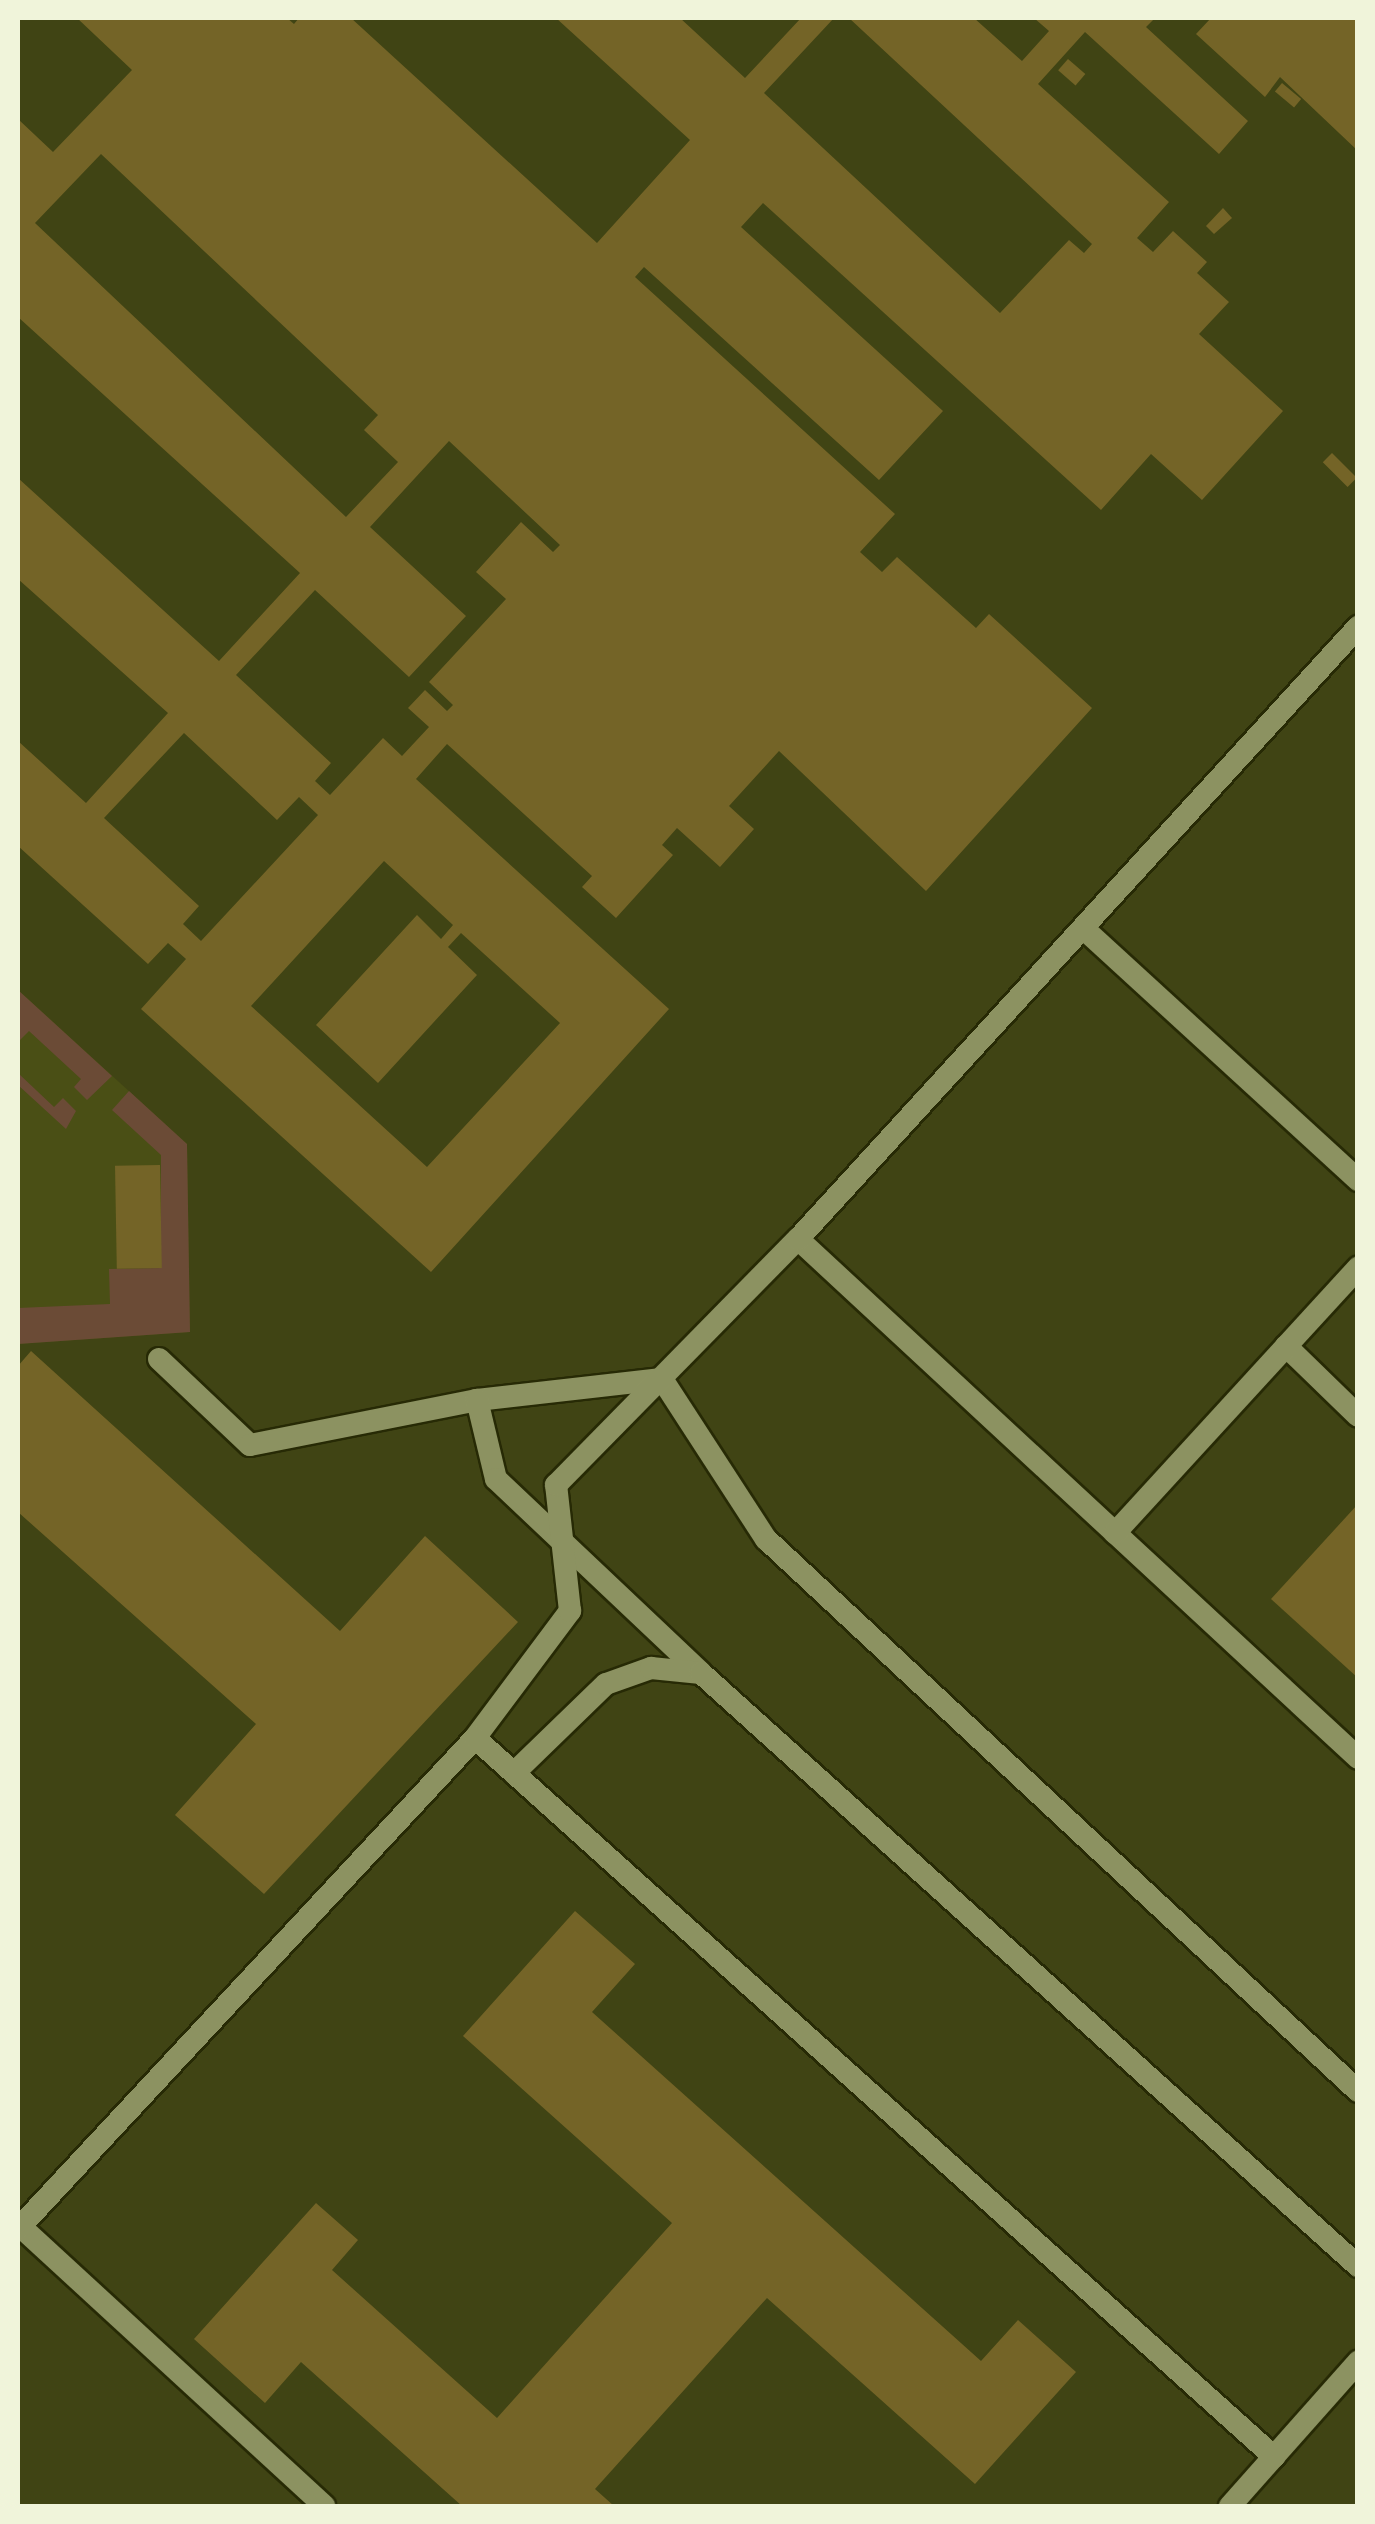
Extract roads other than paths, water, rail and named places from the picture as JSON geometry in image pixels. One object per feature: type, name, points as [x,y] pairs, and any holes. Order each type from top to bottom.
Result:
[{"type":"lane","points":[[324,2506],[19,2228],[474,1738],[570,1612],[558,1543],[556,1484],[798,1239],[1358,627]]},
{"type":"lane","points":[[1083,928],[1358,1180]]},
{"type":"lane","points":[[798,1239],[1358,1758]]},
{"type":"lane","points":[[1115,1533],[1358,1268]]},
{"type":"lane","points":[[1286,1346],[1358,1416]]},
{"type":"lane","points":[[159,1359],[250,1445],[476,1400],[662,1379]]},
{"type":"lane","points":[[662,1379],[766,1539],[1358,2091]]},
{"type":"lane","points":[[476,1400],[496,1479],[558,1543],[1358,2266]]},
{"type":"lane","points":[[514,1773],[606,1684],[651,1668],[700,1673]]},
{"type":"lane","points":[[474,1738],[1274,2457]]},
{"type":"lane","points":[[1230,2506],[1358,2362]]}]
